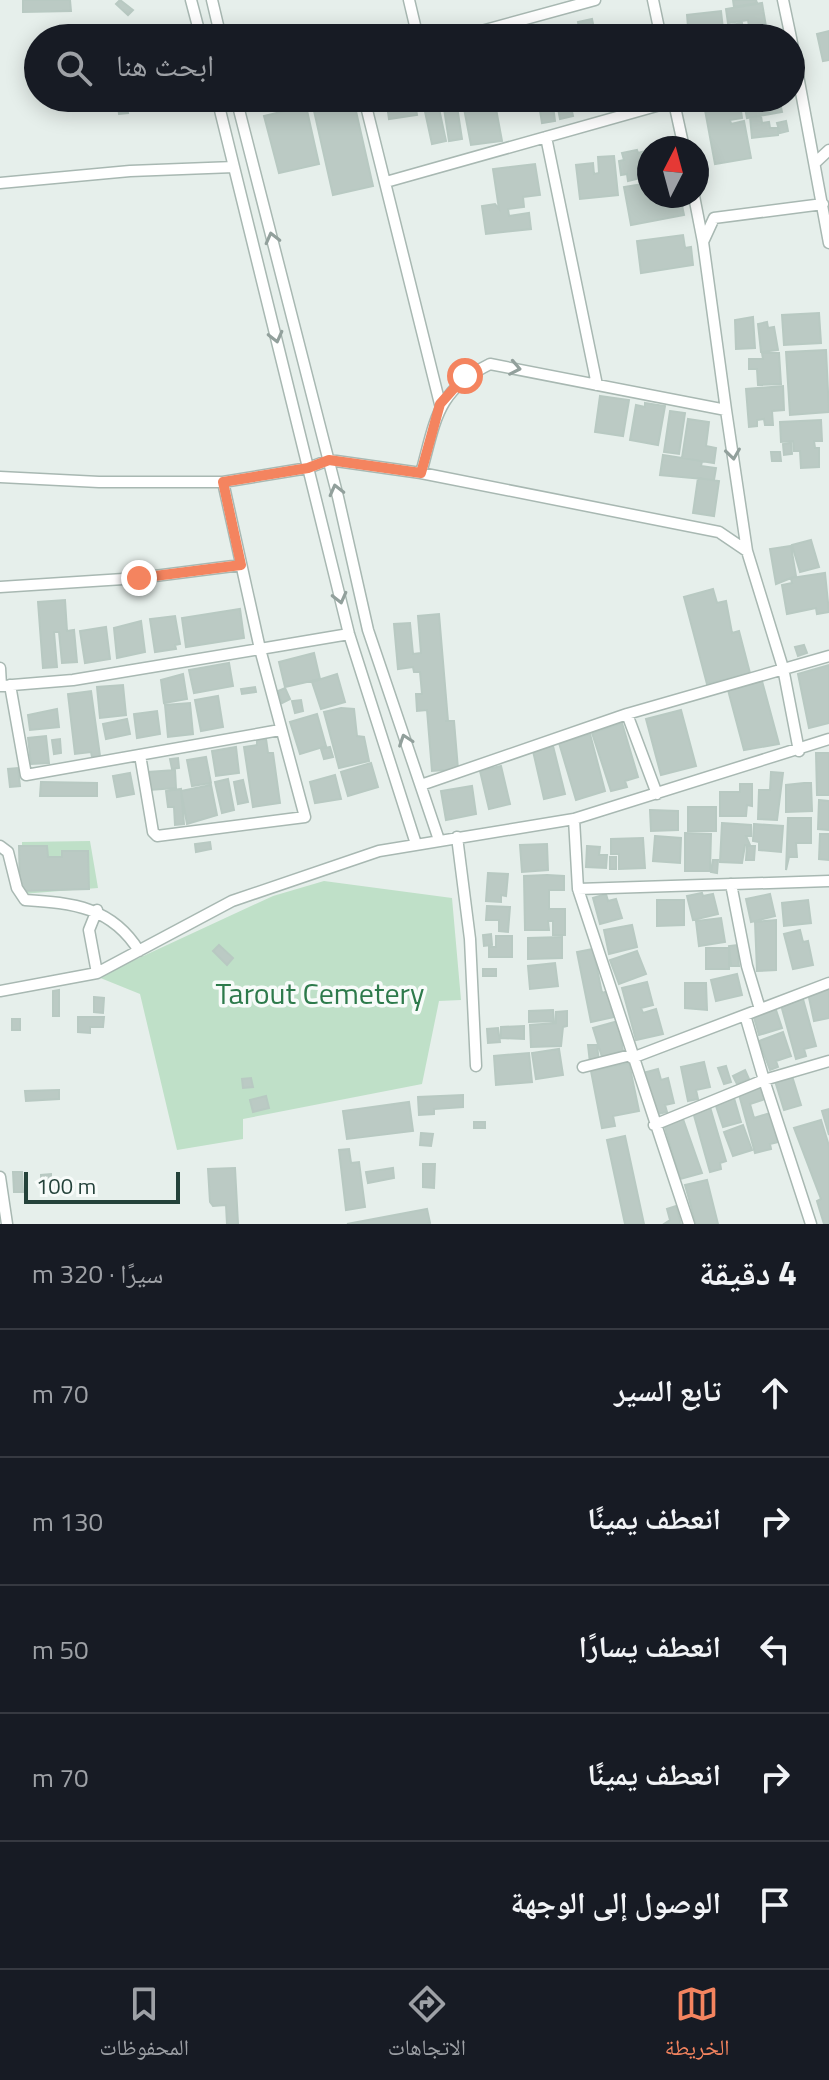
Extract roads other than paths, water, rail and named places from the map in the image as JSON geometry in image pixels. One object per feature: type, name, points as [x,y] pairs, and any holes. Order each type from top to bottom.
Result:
[{"type":"street","points":[[212,0],[218,24]]},
{"type":"street","points":[[409,0],[415,24]]},
{"type":"street","points":[[507,24],[595,0]]},
{"type":"street","points":[[653,0],[658,24]]},
{"type":"street","points":[[783,0],[788,24]]},
{"type":"street","points":[[191,2],[216,16]]},
{"type":"street","points":[[191,2],[197,24]]},
{"type":"street","points":[[805,107],[829,243]]},
{"type":"street","points":[[221,112],[349,634],[416,844]]},
{"type":"street","points":[[241,112],[329,460],[368,630],[439,840]]},
{"type":"street","points":[[368,112],[440,404]]},
{"type":"street","points":[[386,182],[632,112]]},
{"type":"street","points":[[676,112],[682,136]]},
{"type":"street","points":[[546,137],[597,385]]},
{"type":"street","points":[[816,162],[829,150]]},
{"type":"street","points":[[0,183],[130,171],[234,167]]},
{"type":"street","points":[[703,242],[714,218],[823,204]]},
{"type":"street","points":[[696,208],[747,551],[783,668],[799,751]]},
{"type":"street","points":[[421,473],[440,404],[465,376],[490,364],[726,410]]},
{"type":"street","points":[[0,477],[99,482],[223,482],[308,468],[329,460],[421,473],[719,532],[747,551]]},
{"type":"street","points":[[140,755],[153,832],[157,836],[305,817],[260,649],[223,482]]},
{"type":"street","points":[[0,587],[139,578],[241,565]]},
{"type":"street","points":[[4,685],[73,680],[349,634]]},
{"type":"street","points":[[421,785],[627,714],[829,656]]},
{"type":"street","points":[[0,668],[26,775],[280,730]]},
{"type":"street","points":[[627,714],[657,794]]},
{"type":"street","points":[[0,991],[97,973],[232,901],[379,851],[574,819],[799,751],[829,739]]},
{"type":"street","points":[[574,819],[578,889],[689,1224]]},
{"type":"street","points":[[457,837],[470,939],[476,1066]]},
{"type":"street","points":[[0,846],[8,852],[17,888],[25,900],[75,903],[97,910],[129,934],[139,951]]},
{"type":"street","points":[[578,889],[829,881]]},
{"type":"street","points":[[731,884],[747,966],[760,1009]]},
{"type":"street","points":[[97,910],[89,930],[97,973]]},
{"type":"street","points":[[583,1067],[632,1057],[829,983]]},
{"type":"street","points":[[745,1015],[811,1224]]},
{"type":"street","points":[[654,1125],[764,1080],[829,1061]]},
{"type":"street","points":[[0,1177],[7,1224]]},
{"type":"park label","name":"Tarout Cemetery","points":[[320,994]]}]
